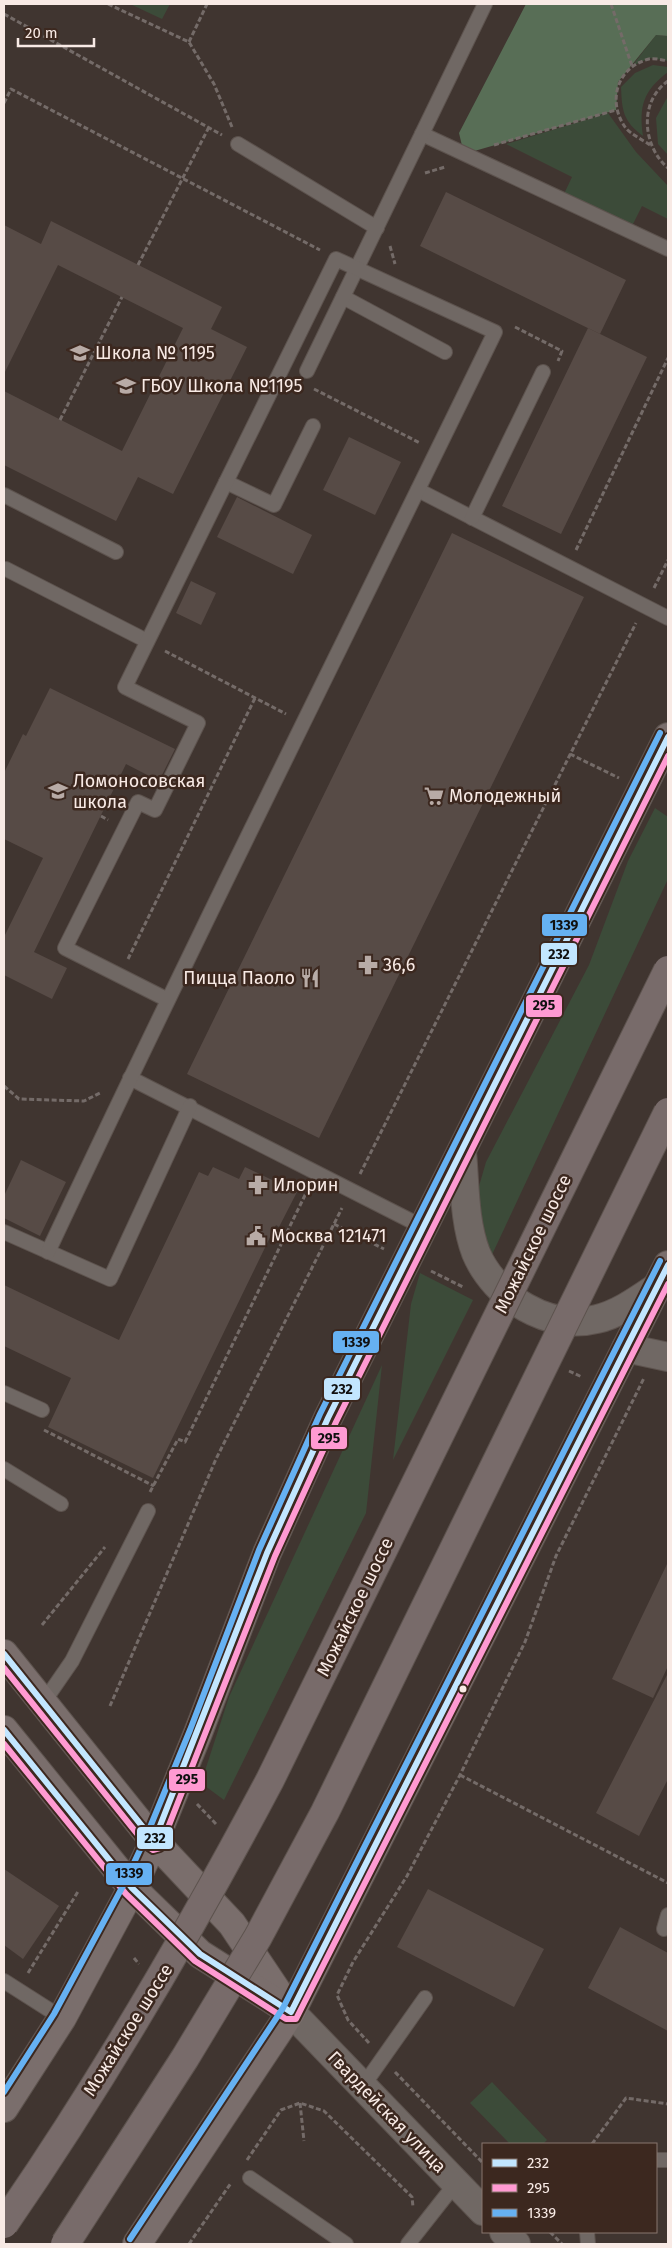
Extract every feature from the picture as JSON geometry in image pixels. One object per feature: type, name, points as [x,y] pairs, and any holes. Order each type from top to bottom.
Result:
[{"type":"main road","points":[[4,2108],[62,2018],[132,1888],[154,1842],[267,1553],[328,1418],[668,737]]},
{"type":"main road","name":"Можайское шоссе","points":[[4,2224],[132,2025],[205,1902],[228,1859],[274,1771],[668,970]]},
{"type":"main road","points":[[65,2244],[195,2042],[258,1937],[325,1812],[668,1112]]},
{"type":"main road","points":[[137,2244],[291,2012],[663,1276]]},
{"type":"main road","points":[[4,1654],[154,1842],[232,1924],[291,2012]]},
{"type":"main road","points":[[4,1730],[132,1888],[200,1954],[291,2012]]},
{"type":"street","points":[[462,1152],[467,1214],[476,1253],[496,1284],[518,1303],[542,1315],[569,1322],[597,1319],[624,1308],[663,1276]]},
{"type":"street","points":[[626,1348],[662,1356]]},
{"type":"street","name":"Гвардейская улица","points":[[291,2012],[482,2210]]},
{"type":"street","points":[[505,2233],[516,2244]]},
{"type":"lane","points":[[307,371],[485,4]]},
{"type":"lane","points":[[422,134],[668,249]]},
{"type":"lane","points":[[238,144],[377,228]]},
{"type":"lane","points":[[48,1252],[130,1078],[495,332],[336,259],[146,641],[125,687],[198,724],[154,810],[138,802],[65,948],[168,1000]]},
{"type":"lane","points":[[343,298],[445,352]]},
{"type":"lane","points":[[472,518],[548,370]]},
{"type":"lane","points":[[226,482],[274,505],[313,426]]},
{"type":"lane","points":[[418,490],[668,618]]},
{"type":"lane","points":[[4,495],[116,552]]},
{"type":"lane","points":[[6,569],[146,641]]},
{"type":"lane","points":[[130,1078],[190,1106],[423,1227]]},
{"type":"lane","points":[[4,1232],[110,1279],[190,1106]]},
{"type":"lane","points":[[4,1393],[42,1410]]},
{"type":"lane","points":[[4,1469],[61,1504]]},
{"type":"lane","points":[[43,1703],[72,1661],[148,1511]]},
{"type":"lane","points":[[664,1930],[668,1915]]},
{"type":"lane","points":[[4,1981],[62,2018]]},
{"type":"lane","points":[[363,2086],[426,1998]]},
{"type":"lane","points":[[250,2178],[346,2244]]},
{"type":"lane","points":[[408,2244],[456,2183]]},
{"type":"path","points":[[108,4],[189,42],[214,84],[238,144]]},
{"type":"path","points":[[189,42],[207,4]]},
{"type":"path","points":[[611,4],[632,66]]},
{"type":"path","points":[[4,14],[238,144]]},
{"type":"path","points":[[650,145],[626,129],[616,110],[618,82],[632,66],[650,58],[668,61]]},
{"type":"path","points":[[668,81],[654,97],[648,112],[647,129],[650,145],[660,161],[668,168]]},
{"type":"path","points":[[4,103],[11,89],[318,249]]},
{"type":"path","points":[[464,154],[616,110]]},
{"type":"path","points":[[138,265],[209,127]]},
{"type":"path","points":[[421,181],[425,173],[454,165]]},
{"type":"path","points":[[394,237],[390,245],[397,268]]},
{"type":"path","points":[[60,420],[122,297]]},
{"type":"path","points":[[510,325],[562,351],[548,370]]},
{"type":"path","points":[[574,553],[668,358]]},
{"type":"path","points":[[280,372],[437,452]]},
{"type":"path","points":[[110,1706],[216,1459],[668,560]]},
{"type":"path","points":[[146,641],[304,723]]},
{"type":"path","points":[[120,975],[255,698]]},
{"type":"path","points":[[4,1086],[20,1098],[84,1101],[130,1078]]},
{"type":"path","points":[[148,1494],[178,1439],[185,1442],[309,1190],[302,1186]]},
{"type":"path","points":[[482,2162],[348,2020],[337,1995],[353,1962],[408,1876],[460,1775],[526,1642],[556,1556],[662,1356]]},
{"type":"path","points":[[42,1410],[35,1425],[154,1486]]},
{"type":"path","points":[[42,1625],[111,1540]]},
{"type":"path","points":[[460,1775],[668,1883]]},
{"type":"path","points":[[17,1990],[79,1890]]},
{"type":"path","points":[[593,2143],[626,2098],[668,2104]]},
{"type":"path","points":[[304,2141],[300,2103],[324,2111],[412,2197],[413,2213]]},
{"type":"path","points":[[551,2233],[562,2244]]},
{"type":"green space","points":[[130,4],[170,4],[162,19]]},
{"type":"green space","points":[[526,4],[668,4],[668,36],[656,35],[618,82],[616,110],[464,154],[459,133]]},
{"type":"green space","points":[[656,35],[668,36],[668,61],[650,58],[632,66]]},
{"type":"green space","points":[[653,65],[668,67],[668,72],[653,86],[645,100],[642,116],[643,136],[636,131],[625,115],[621,87],[635,73]]},
{"type":"green space","points":[[668,96],[668,155],[658,144],[656,118]]},
{"type":"green space","points":[[608,113],[636,152],[668,186],[668,219],[642,206],[631,228],[563,196],[572,177],[506,144]]},
{"type":"green space","points":[[655,808],[668,817],[668,879],[490,1259],[479,1224],[477,1193],[486,1162],[589,965],[628,861]]},
{"type":"green space","points":[[420,1273],[473,1300],[393,1460],[411,1304]]},
{"type":"green space","points":[[382,1365],[366,1513],[224,1800],[201,1783],[229,1697]]},
{"type":"green space","points":[[492,2082],[547,2140],[544,2143],[509,2143],[470,2103]]},
{"type":"building","points":[[446,192],[626,280],[600,334],[420,246]]},
{"type":"building","points":[[51,221],[222,307],[211,329],[247,347],[173,494],[138,477],[116,521],[4,465],[4,391],[122,451],[183,328],[58,265],[4,374],[4,225],[41,244]]},
{"type":"building","points":[[588,328],[647,357],[561,534],[502,506]]},
{"type":"building","points":[[349,437],[401,462],[375,515],[323,490]]},
{"type":"building","points":[[237,497],[312,535],[293,574],[217,537]]},
{"type":"building","name":"Молодежный","points":[[452,533],[584,597],[319,1138],[187,1074]]},
{"type":"building","points":[[191,581],[216,593],[201,625],[176,613]]},
{"type":"building","points":[[50,688],[175,749],[159,781],[126,764],[34,952],[67,968],[52,999],[4,975],[4,937],[43,858],[4,839],[4,773],[23,734],[26,736]]},
{"type":"building","points":[[21,1160],[66,1182],[40,1236],[4,1218],[4,1196]]},
{"type":"building","points":[[213,1167],[239,1179],[245,1167],[297,1192],[279,1227],[276,1225],[153,1478],[48,1427],[71,1378],[4,1346],[4,1285],[119,1340],[199,1172],[208,1176]]},
{"type":"building","points":[[668,1562],[668,1666],[653,1698],[612,1679]]},
{"type":"building","points":[[668,1673],[668,1779],[639,1836],[596,1813]]},
{"type":"building","points":[[4,1869],[59,1906],[23,1959],[4,1945]]},
{"type":"building","points":[[428,1889],[544,1949],[514,2007],[397,1947]]},
{"type":"building","points":[[620,1927],[668,1953],[668,2031],[588,1988]]},
{"type":"transit line","name":"1339","points":[[4,2092],[54,2014],[124,1884],[146,1837],[190,1730],[259,1550],[320,1414],[660,733]]},
{"type":"transit line","name":"232","points":[[4,1654],[154,1841],[267,1553],[328,1418],[668,737]]},
{"type":"transit line","name":"295","points":[[4,1668],[147,1846],[153,1850],[160,1848],[275,1556],[336,1422],[668,756]]},
{"type":"transit line","name":"1339","points":[[130,2239],[283,2008],[660,1261]]},
{"type":"transit line","name":"232","points":[[4,1730],[132,1888],[200,1954],[291,2012],[668,1265]]},
{"type":"transit line","name":"295","points":[[4,1744],[126,1894],[195,1961],[286,2019],[296,2019],[668,1284]]},
{"type":"place","name":"Школа № 1195","points":[[80,353]]},
{"type":"place","name":"ГБОУ Школа №1195","points":[[126,386]]},
{"type":"place","name":"Ломоносовская школа","points":[[58,791]]},
{"type":"place","name":"Молодежный","points":[[434,796]]},
{"type":"place","name":"36,6","points":[[368,965]]},
{"type":"place","name":"Пицца Паоло","points":[[310,978]]},
{"type":"place","name":"Илорин","points":[[258,1185]]},
{"type":"place","name":"Москва 121471","points":[[256,1236]]}]
